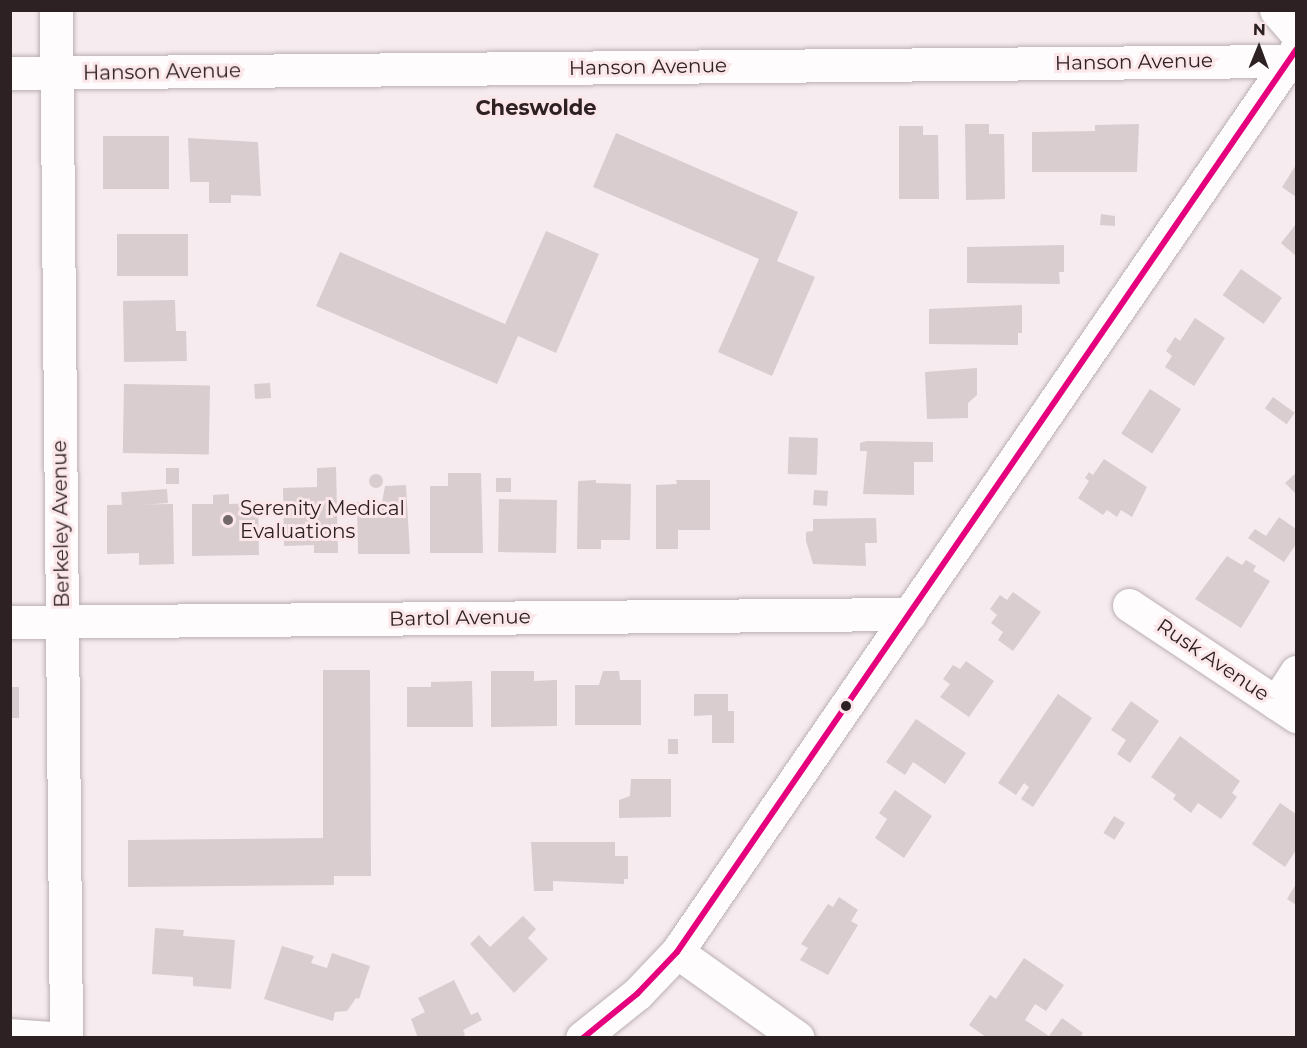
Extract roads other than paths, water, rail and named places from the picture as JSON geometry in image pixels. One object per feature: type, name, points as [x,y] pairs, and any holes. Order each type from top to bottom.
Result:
[{"type":"street","name":"Berkeley Avenue","points":[[56,10],[66,1038]]},
{"type":"street","points":[[582,1038],[637,994],[677,952],[910,614],[1293,48],[1276,10]]},
{"type":"street","name":"Hanson Avenue","points":[[10,73],[1293,48]]},
{"type":"street","name":"Rusk Avenue","points":[[1130,605],[1286,710]]},
{"type":"street","name":"Bartol Avenue","points":[[10,622],[910,614]]},
{"type":"street","points":[[1286,710],[1296,672]]},
{"type":"street","points":[[677,952],[798,1038]]},
{"type":"street","points":[[10,1035],[49,1038]]},
{"type":"place","name":"Serenity Medical Evaluations","points":[[228,520]]},
{"type":"district","name":"Cheswolde","points":[[536,108]]}]
